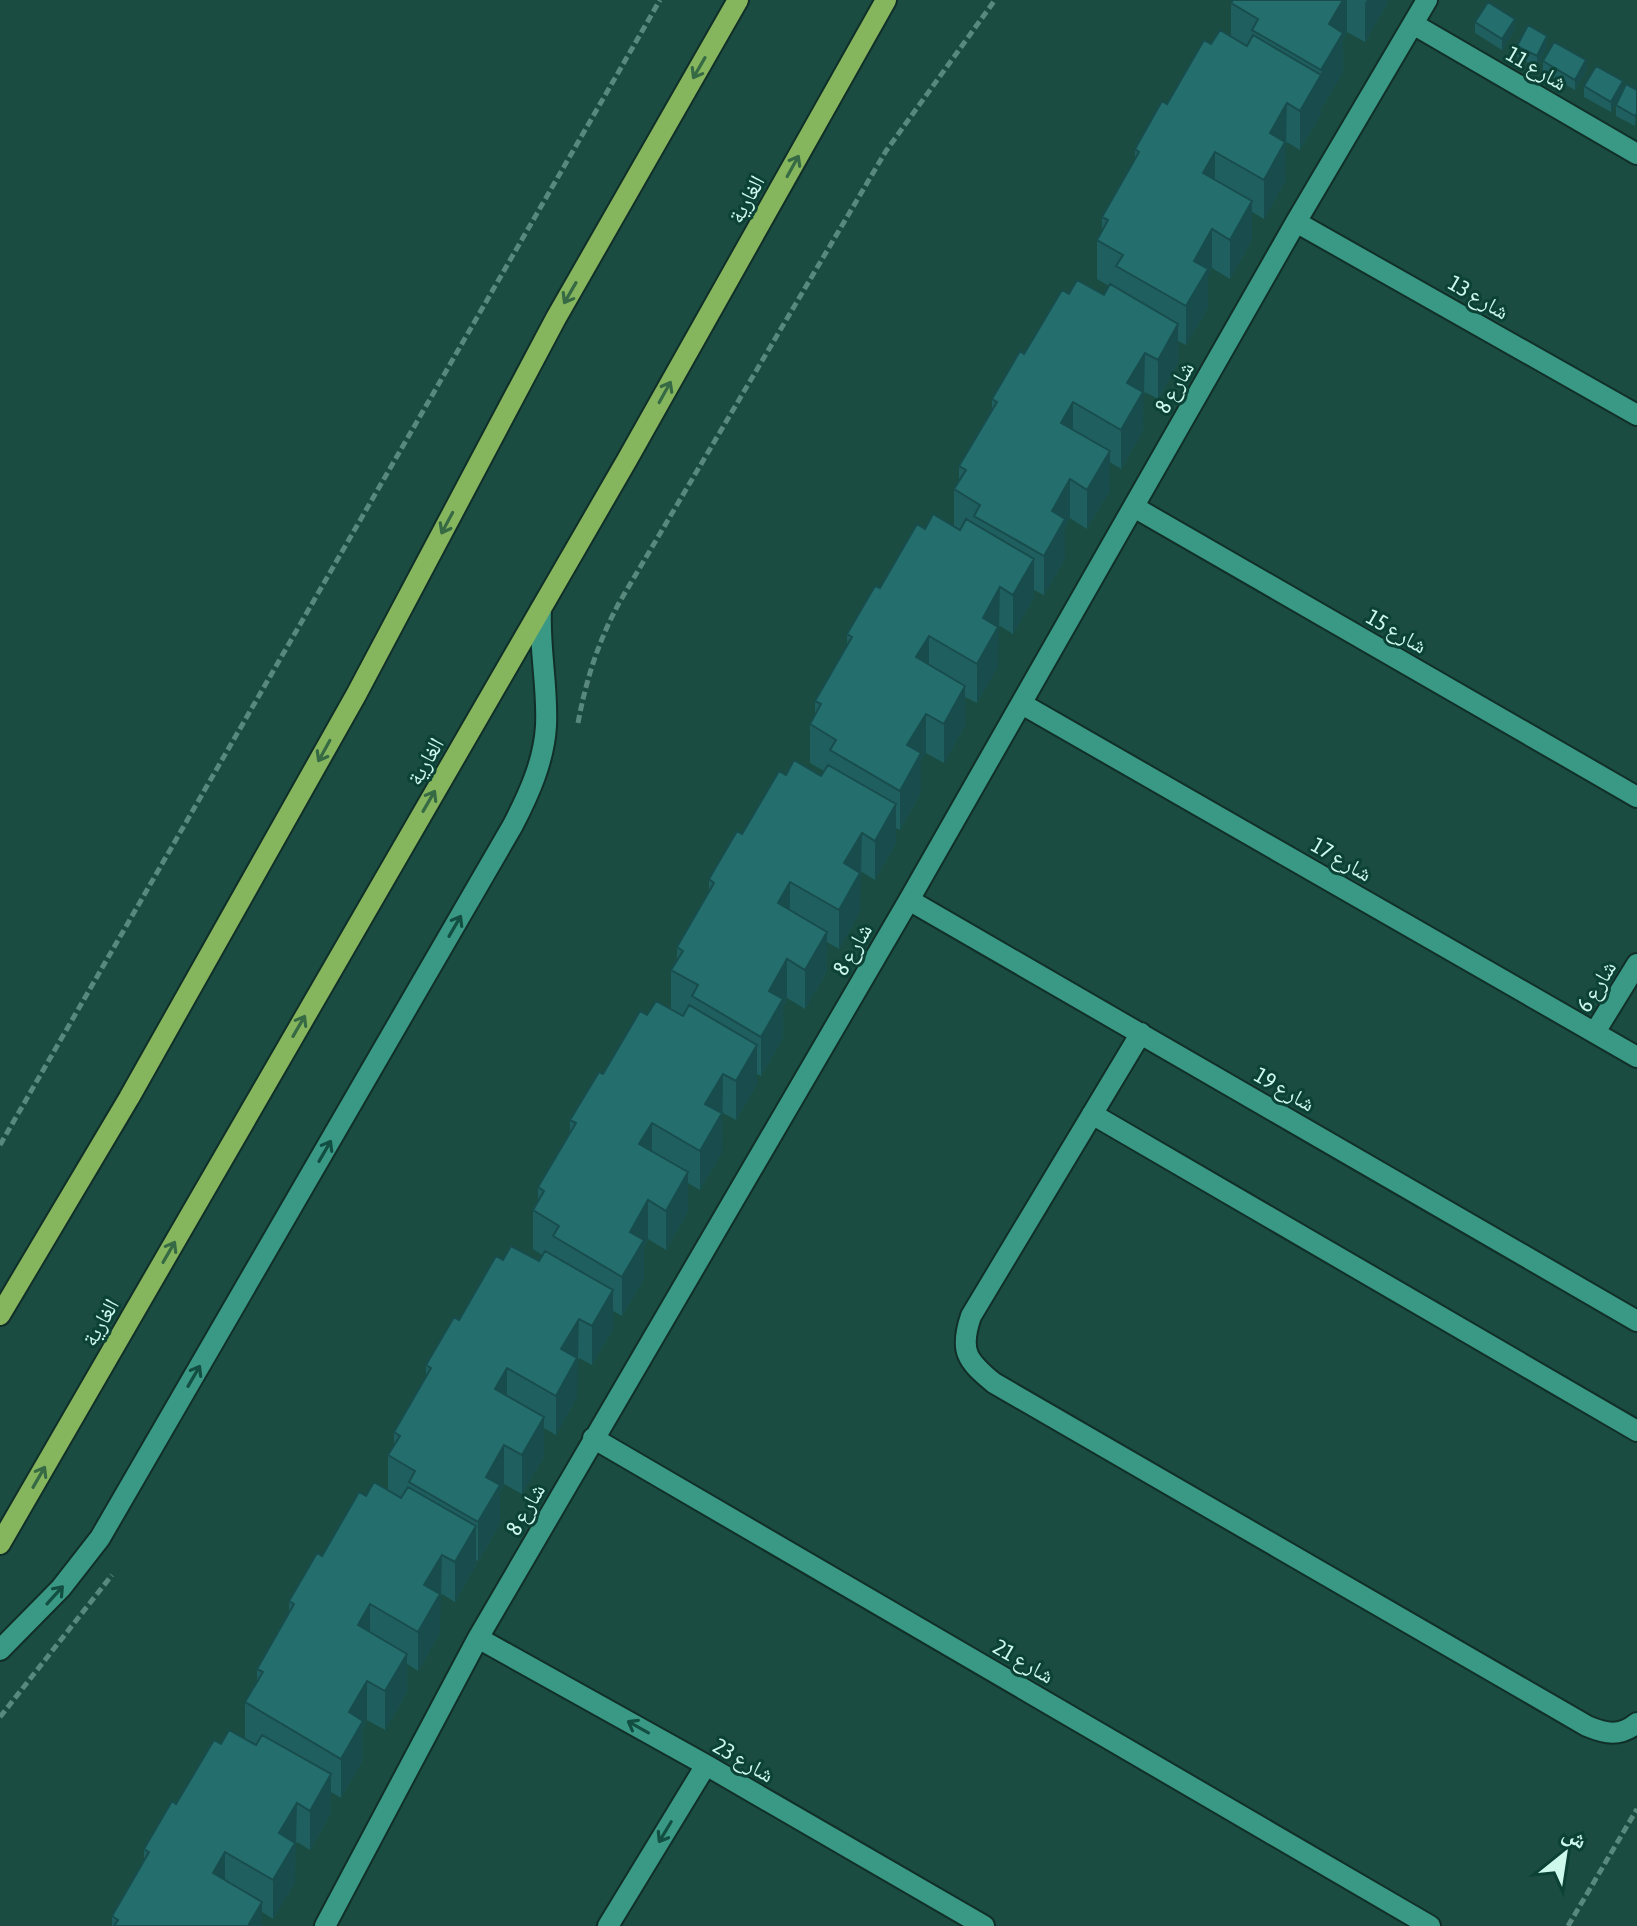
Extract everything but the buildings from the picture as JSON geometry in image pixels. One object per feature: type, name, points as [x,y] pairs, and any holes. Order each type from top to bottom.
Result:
[{"type":"main road","points":[[0,1315],[129,1098],[348,709],[556,318],[738,0]]},
{"type":"main road","name":"الغارية","points":[[0,1544],[541,609],[886,0]]},
{"type":"street","name":"شارع 8","points":[[325,1926],[478,1638],[909,900],[1296,222],[1427,0]]},
{"type":"street","name":"شارع 11","points":[[1413,24],[1637,154]]},
{"type":"street","name":"شارع 13","points":[[1296,222],[1637,415]]},
{"type":"street","name":"شارع 15","points":[[1134,507],[1637,797]]},
{"type":"street","points":[[0,1650],[61,1588],[100,1538],[513,825],[534,778],[546,724],[541,609]]},
{"type":"street","name":"شارع 17","points":[[1022,704],[1637,1057]]},
{"type":"street","name":"شارع 19","points":[[909,900],[1637,1321]]},
{"type":"street","name":"شارع 6","points":[[1595,1032],[1637,964]]},
{"type":"street","points":[[1141,1033],[971,1316],[964,1335],[965,1352],[977,1369],[994,1383],[1587,1726],[1605,1734],[1622,1733],[1637,1723]]},
{"type":"street","points":[[1092,1114],[1637,1431]]},
{"type":"street","name":"شارع 21","points":[[593,1438],[1430,1926]]},
{"type":"street","name":"شارع 23","points":[[478,1638],[706,1765],[984,1926]]},
{"type":"street","points":[[608,1926],[706,1765]]},
{"type":"path","points":[[0,1145],[660,0]]},
{"type":"path","points":[[1568,1926],[1637,1809]]}]
